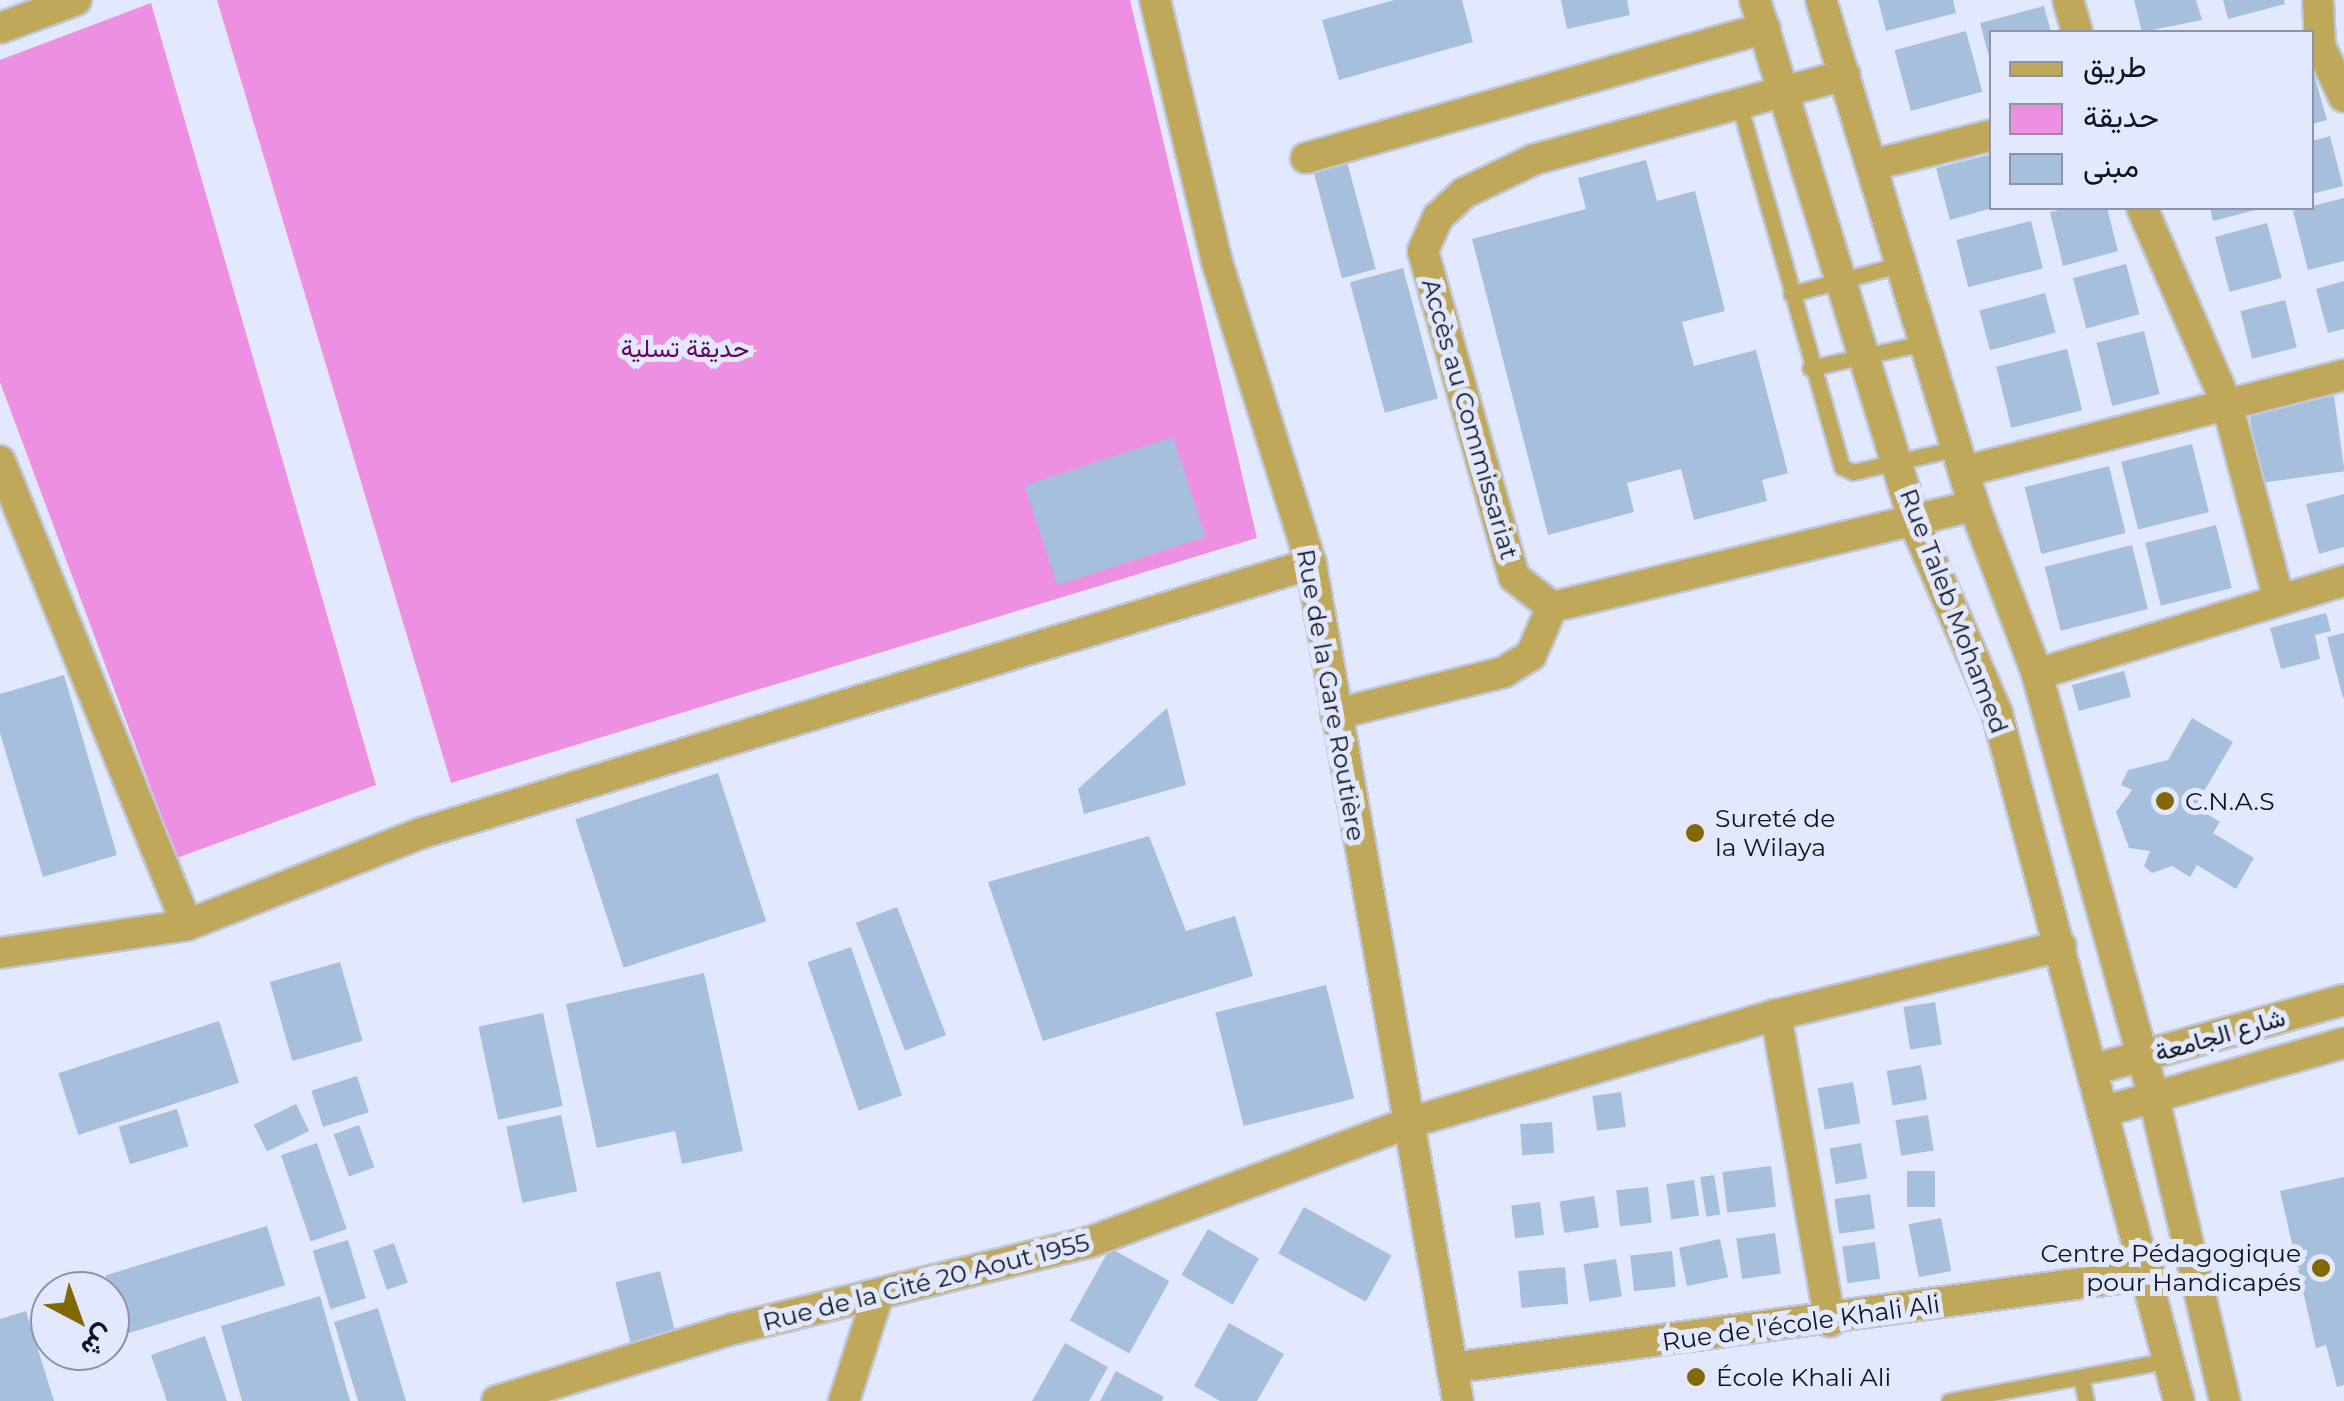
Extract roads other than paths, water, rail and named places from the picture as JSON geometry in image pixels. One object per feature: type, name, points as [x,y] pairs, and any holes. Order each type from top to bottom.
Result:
[{"type":"street","points":[[0,28],[76,0]]},
{"type":"street","name":"Rue de la Gare Routière","points":[[1155,0],[1217,262],[1310,564],[1405,1124],[1458,1401]]},
{"type":"street","name":"Rue Taleb Mohamed","points":[[1822,0],[1974,506],[2037,674],[2140,1058],[2154,1094],[2225,1401]]},
{"type":"street","points":[[2068,0],[2076,30]]},
{"type":"street","points":[[2318,0],[2325,45],[2344,97]]},
{"type":"street","points":[[1306,158],[1760,14]]},
{"type":"street","name":"Rue Taleb Mohamed","points":[[1760,14],[1846,281],[1915,524],[1997,713],[2150,1274],[2179,1401]]},
{"type":"street","name":"Accès au Commissariat","points":[[1552,607],[1514,577],[1423,251],[1438,217],[1464,193],[1533,160],[1787,95],[1846,74]]},
{"type":"street","points":[[1872,165],[1989,136]]},
{"type":"street","points":[[2143,210],[2228,407],[2279,600]]},
{"type":"street","points":[[1962,460],[2228,407],[2344,375]]},
{"type":"street","points":[[0,461],[186,925]]},
{"type":"street","points":[[1336,714],[1504,672],[1538,644],[1552,607],[1915,524],[1974,506]]},
{"type":"street","points":[[0,953],[186,925],[422,834],[1310,564]]},
{"type":"street","points":[[2037,674],[2344,581]]},
{"type":"street","name":"Rue de la Cité 20 Aout 1955","points":[[498,1401],[732,1329],[1090,1242],[1405,1124],[1776,1015],[2061,946]]},
{"type":"street","name":"شارع الجامعة","points":[[2095,1069],[2344,1000]]},
{"type":"street","points":[[1776,1015],[1830,1321]]},
{"type":"street","name":"شارع الجامعة","points":[[2105,1110],[2344,1043]]},
{"type":"street","name":"Rue de l'école Khali Ali","points":[[1452,1368],[1830,1321],[2150,1274]]},
{"type":"street","points":[[844,1401],[878,1295]]},
{"type":"street","points":[[2172,1360],[2216,1351]]},
{"type":"lane","points":[[1740,106],[1810,368],[1842,467],[1962,460]]},
{"type":"lane","points":[[1791,294],[1902,264]]},
{"type":"lane","points":[[1810,368],[1924,343]]},
{"type":"lane","points":[[1949,1401],[2172,1360]]},
{"type":"lane","points":[[2082,1377],[2086,1401]]},
{"type":"place","name":"C.N.A.S","points":[[2165,801]]},
{"type":"place","name":"Sureté de la Wilaya","points":[[1695,833]]},
{"type":"place","name":"Centre Pédagogique pour Handicapés","points":[[2321,1268]]},
{"type":"place","name":"École Khali Ali","points":[[1696,1377]]},
{"type":"park label","name":"حديقة تسلية","points":[[685,348]]}]
